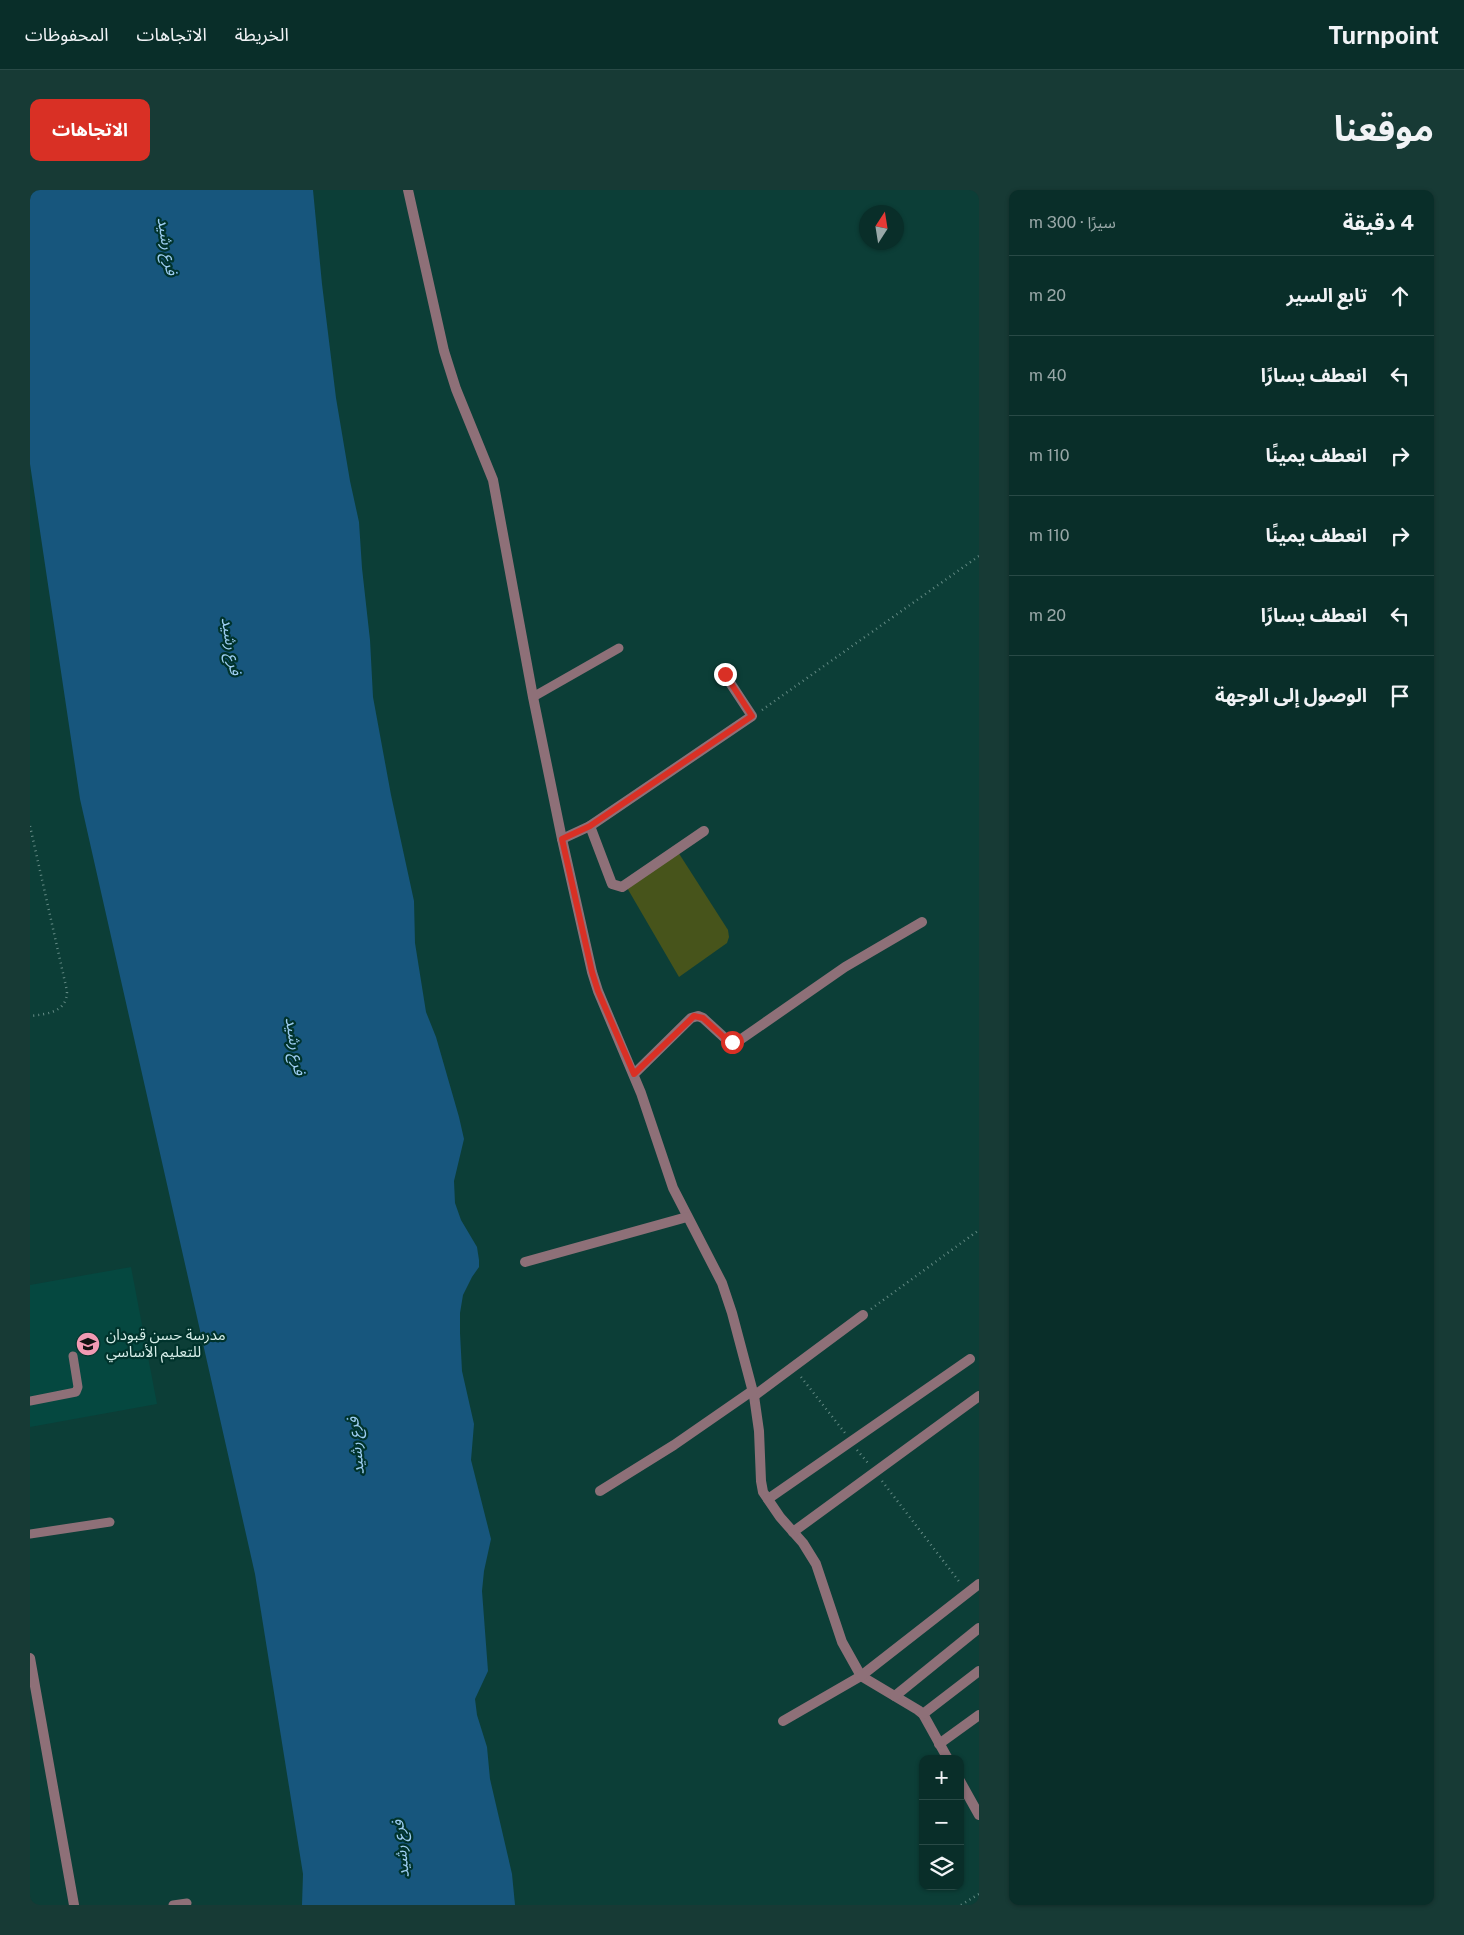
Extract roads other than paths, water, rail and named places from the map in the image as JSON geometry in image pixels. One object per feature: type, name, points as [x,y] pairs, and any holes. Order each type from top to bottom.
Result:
[{"type":"street","points":[[408,190],[444,351],[456,388],[493,480],[533,697],[592,972],[598,991],[634,1074],[673,1188],[722,1283],[753,1394],[759,1431],[763,1492],[807,1548],[816,1564],[842,1642],[860,1676],[923,1714],[946,1755]]},
{"type":"street","points":[[562,839],[590,826],[752,716],[725,674]]},
{"type":"street","points":[[590,826],[612,884],[622,887],[704,831]]},
{"type":"street","points":[[634,1074],[691,1018],[698,1016],[703,1018],[727,1040],[737,1042],[845,967],[922,922]]},
{"type":"street","points":[[525,1262],[687,1217]]},
{"type":"street","points":[[600,1491],[753,1394],[862,1315]]},
{"type":"street","points":[[768,1499],[970,1359]]},
{"type":"street","points":[[793,1532],[979,1396]]},
{"type":"street","points":[[783,1721],[860,1676],[979,1584]]},
{"type":"street","points":[[896,1696],[979,1628]]},
{"type":"street","points":[[30,1658],[74,1905]]},
{"type":"street","points":[[923,1714],[979,1671]]},
{"type":"street","points":[[939,1744],[979,1715]]},
{"type":"street","points":[[964,1788],[979,1815]]},
{"type":"lane","points":[[533,697],[619,648]]},
{"type":"lane","points":[[30,1401],[76,1392],[78,1387],[73,1356]]},
{"type":"lane","points":[[30,1534],[110,1522]]},
{"type":"lane","points":[[173,1905],[187,1903]]},
{"type":"water","name":"فرع رشيد","points":[[30,190],[313,190],[336,398],[359,522],[370,640],[373,697],[391,795],[414,901],[415,943],[426,1012],[436,1037],[464,1139],[454,1181],[455,1203],[461,1220],[477,1247],[479,1260],[479,1267],[463,1295],[460,1313],[462,1371],[474,1424],[471,1460],[491,1539],[482,1591],[488,1671],[475,1699],[477,1715],[487,1747],[490,1779],[512,1874],[515,1905],[302,1905],[303,1874],[255,1574],[80,799],[30,464]]},
{"type":"place","name":"مدرسة حسن قبودان للتعليم الأساسي","points":[[88,1344]]}]
